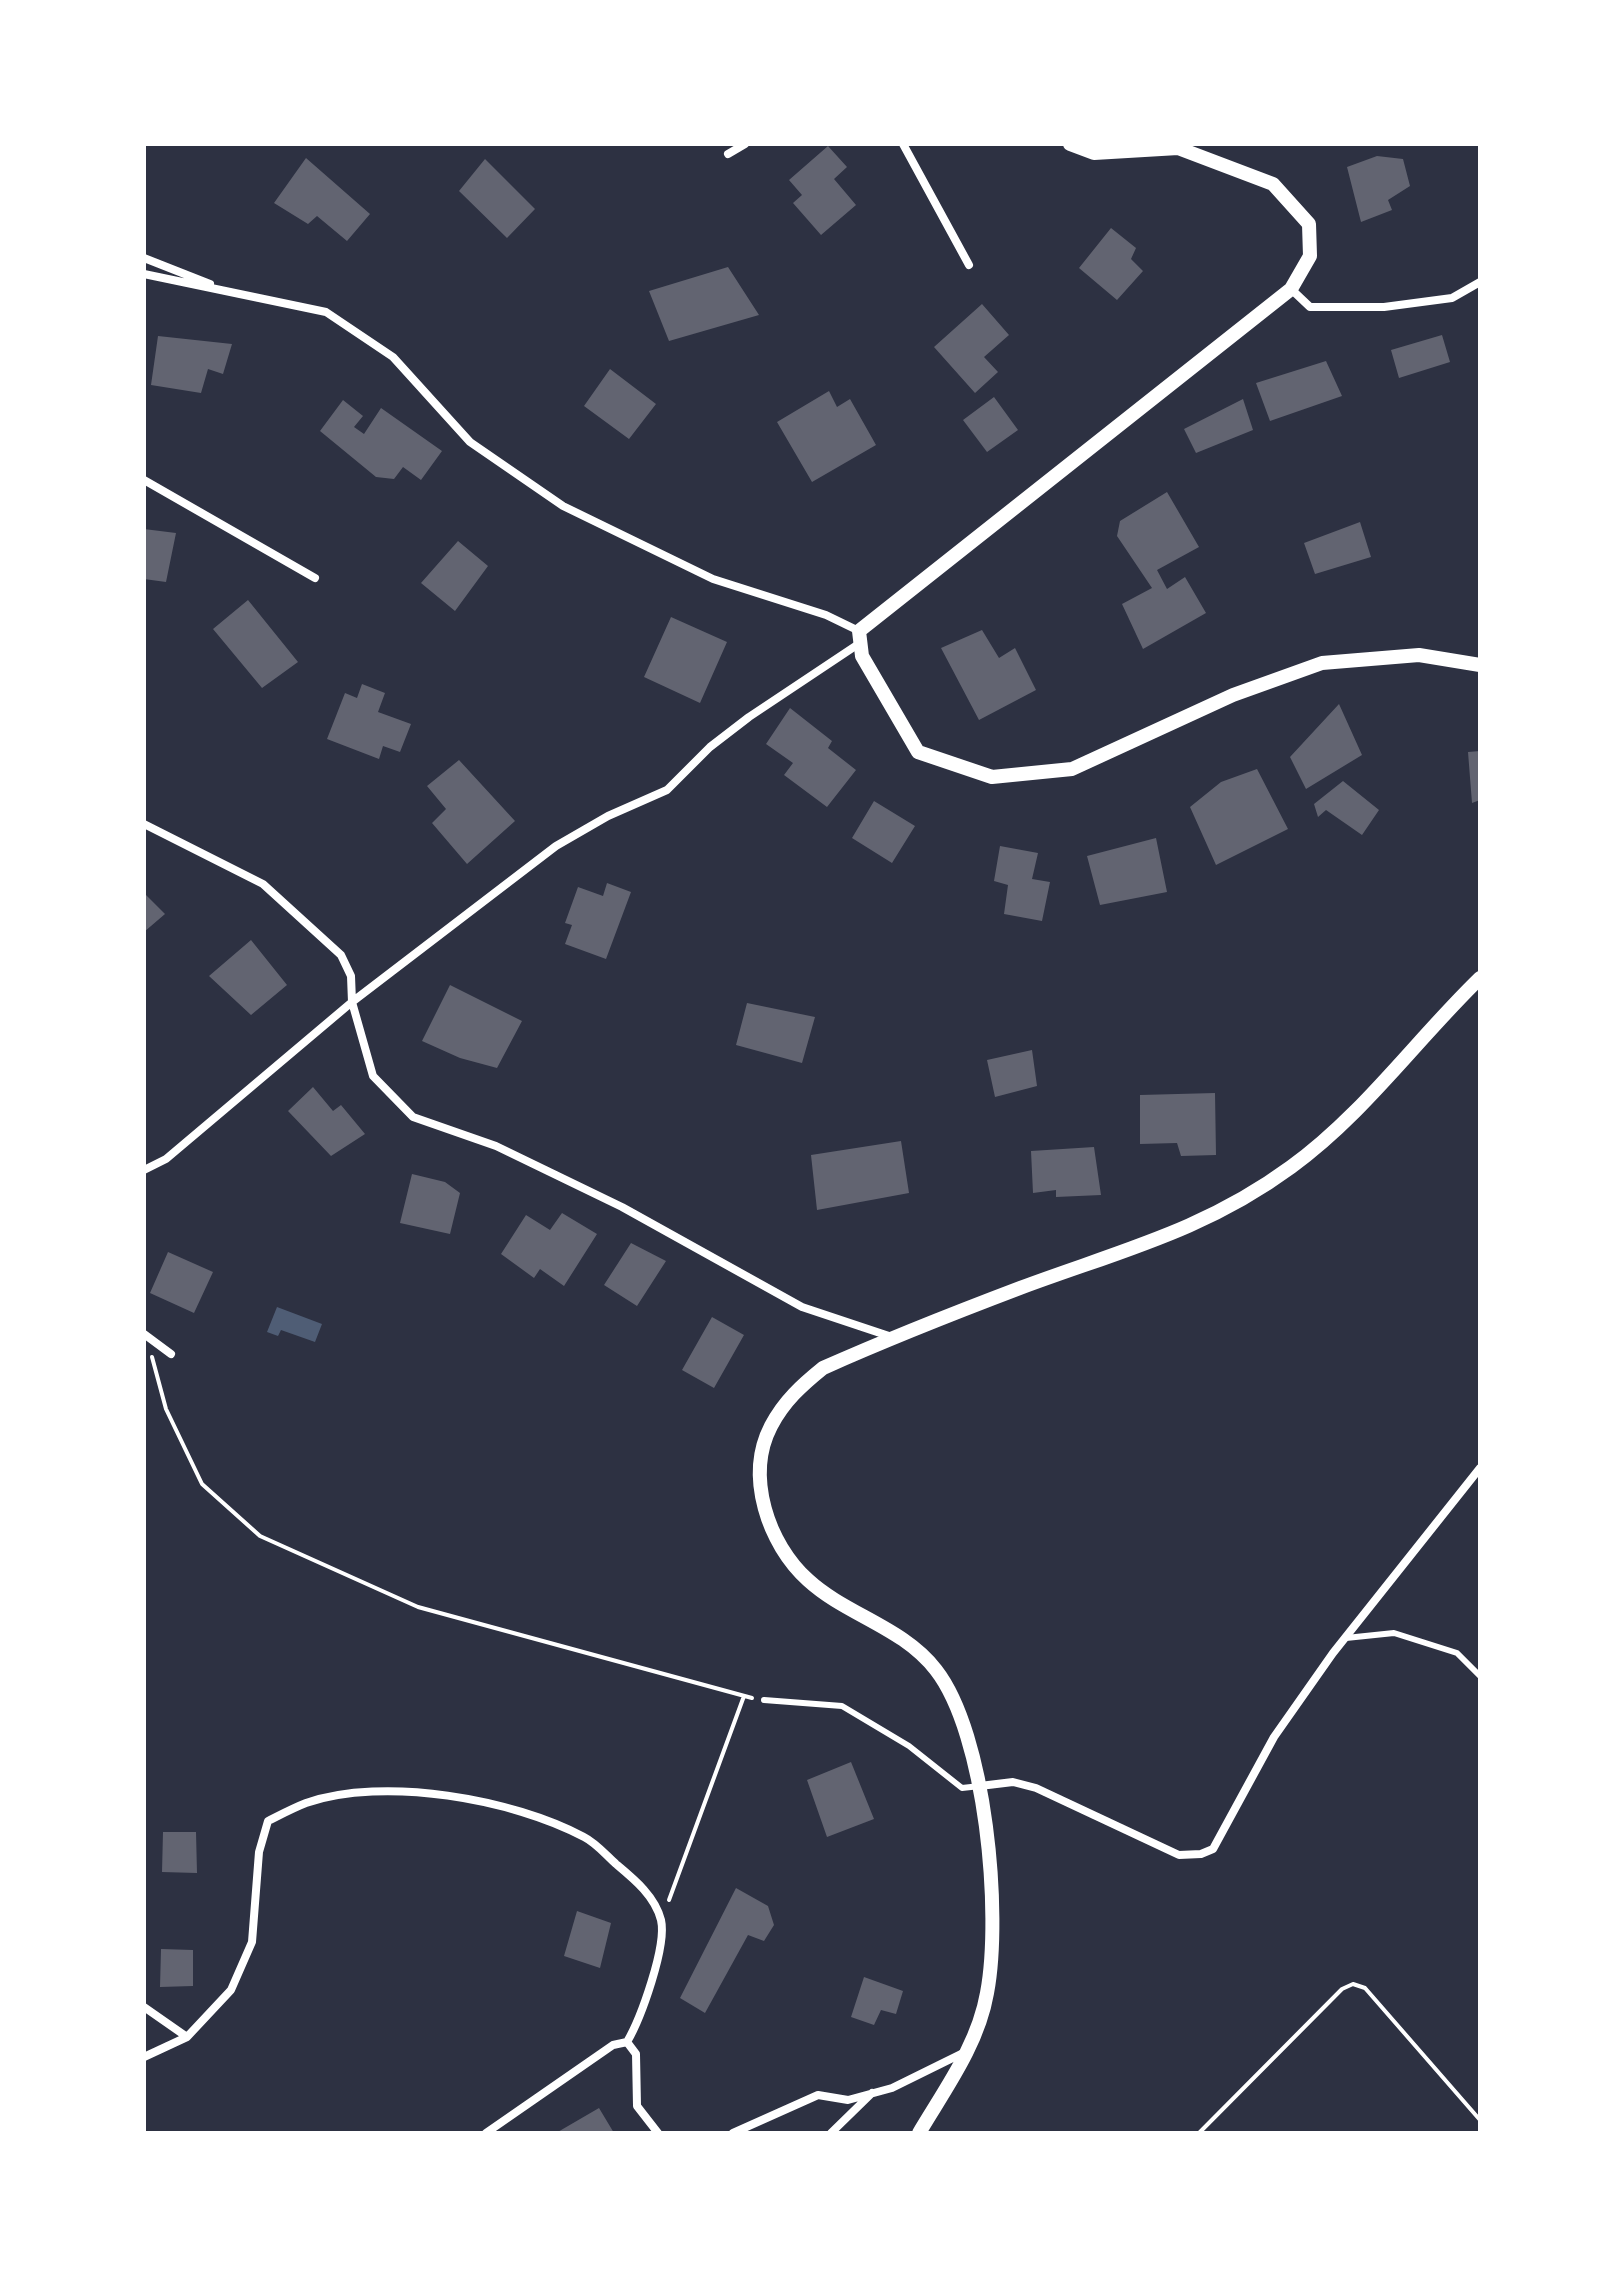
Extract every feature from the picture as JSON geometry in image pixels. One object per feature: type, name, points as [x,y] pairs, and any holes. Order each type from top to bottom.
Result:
[{"type":"street","points":[[728,154],[745,144]]},
{"type":"street","points":[[903,144],[969,265]]},
{"type":"street","points":[[144,1170],[166,1159],[352,1002],[556,846],[608,816],[640,805],[667,790],[710,747],[859,637],[1291,289],[1310,256],[1309,224],[1273,184],[1178,148],[1094,153],[1070,144]]},
{"type":"street","points":[[144,258],[233,292]]},
{"type":"street","points":[[144,274],[326,312],[393,357],[470,442],[563,506],[713,579],[826,615],[859,637],[862,656],[918,752],[992,777],[1072,769],[1233,695],[1322,663],[1419,655],[1480,665]]},
{"type":"street","points":[[1291,289],[1310,307],[1384,307],[1452,298],[1480,282]]},
{"type":"street","points":[[144,480],[315,578]]},
{"type":"street","points":[[144,824],[263,884],[341,955],[351,976],[352,1002],[373,1076],[413,1117],[496,1146],[566,1180],[802,1307],[892,1337]]},
{"type":"street","points":[[919,2133],[969,2049],[987,1994],[992,1938],[980,1786],[954,1701],[936,1670],[891,1631],[809,1581],[774,1536],[760,1487],[769,1429],[796,1390],[823,1368],[892,1337],[1022,1287],[1132,1251],[1203,1222],[1254,1193],[1292,1167],[1340,1126],[1480,978]]},
{"type":"street","points":[[145,1335],[171,1354]]},
{"type":"street","points":[[980,1786],[1013,1782],[1036,1788],[1179,1855],[1201,1854],[1213,1849],[1274,1737],[1346,1638],[1480,1468]]},
{"type":"street","points":[[144,2057],[187,2037],[231,1990],[252,1942],[259,1852],[268,1821],[307,1802],[370,1791],[472,1798],[537,1816],[587,1838],[644,1888],[662,1921],[655,1966],[640,2019],[627,2042],[613,2045],[486,2133]]},
{"type":"street","points":[[144,2007],[187,2037]]},
{"type":"street","points":[[627,2042],[636,2054],[637,2106],[658,2133]]},
{"type":"street","points":[[733,2133],[818,2095],[848,2100],[892,2088],[969,2049]]},
{"type":"street","points":[[831,2133],[873,2093]]},
{"type":"lane","points":[[1346,1638],[1394,1633],[1457,1653],[1480,1676]]},
{"type":"lane","points":[[764,1700],[842,1706],[909,1746],[962,1788],[980,1786]]},
{"type":"path","points":[[145,1335],[166,1409],[202,1484],[260,1536],[418,1607],[764,1700]]},
{"type":"path","points":[[662,1921],[744,1696]]},
{"type":"path","points":[[1199,2133],[1342,1989],[1353,1984],[1365,1988],[1480,2120]]},
{"type":"water","points":[[277,1307],[322,1324],[315,1342],[281,1330],[278,1336],[267,1332]]},
{"type":"building","points":[[828,146],[847,167],[834,179],[856,205],[821,235],[793,203],[802,195],[789,180]]},
{"type":"building","points":[[1377,156],[1403,159],[1410,186],[1388,200],[1392,210],[1361,222],[1347,167]]},
{"type":"building","points":[[306,158],[370,214],[347,241],[317,216],[308,224],[274,203]]},
{"type":"building","points":[[485,159],[535,209],[507,238],[459,191]]},
{"type":"building","points":[[1111,228],[1136,248],[1131,259],[1143,271],[1117,300],[1079,268]]},
{"type":"building","points":[[728,267],[759,315],[669,341],[649,291]]},
{"type":"building","points":[[982,304],[1009,335],[984,357],[998,372],[975,393],[934,347]]},
{"type":"building","points":[[1442,335],[1450,362],[1399,378],[1391,350]]},
{"type":"building","points":[[158,336],[232,344],[223,374],[208,369],[201,393],[151,385]]},
{"type":"building","points":[[1326,361],[1342,396],[1270,421],[1256,383]]},
{"type":"building","points":[[610,369],[656,404],[629,439],[584,406]]},
{"type":"building","points":[[829,391],[837,407],[850,399],[876,445],[812,482],[777,422]]},
{"type":"building","points":[[994,397],[1018,430],[987,452],[963,420]]},
{"type":"building","points":[[1243,399],[1253,430],[1196,453],[1184,429]]},
{"type":"building","points":[[343,400],[363,416],[354,427],[364,434],[381,408],[442,451],[421,480],[403,467],[394,479],[376,477],[320,431]]},
{"type":"building","points":[[1167,492],[1199,547],[1157,570],[1167,589],[1185,577],[1206,613],[1143,649],[1122,604],[1152,588],[1117,536],[1120,521]]},
{"type":"building","points":[[1360,522],[1371,557],[1315,574],[1304,543]]},
{"type":"building","points":[[144,529],[176,533],[166,582],[144,579]]},
{"type":"building","points":[[458,541],[488,566],[455,611],[421,583]]},
{"type":"building","points":[[248,600],[298,662],[262,688],[213,629]]},
{"type":"building","points":[[671,617],[727,642],[700,703],[644,677]]},
{"type":"building","points":[[982,630],[999,658],[1015,648],[1036,690],[979,720],[941,648]]},
{"type":"building","points":[[362,684],[385,693],[378,712],[411,724],[400,752],[383,746],[379,759],[327,739],[345,693],[357,698]]},
{"type":"building","points":[[1339,704],[1362,755],[1306,789],[1290,757]]},
{"type":"building","points":[[790,708],[832,741],[828,748],[856,770],[827,807],[784,775],[793,763],[766,744]]},
{"type":"building","points":[[1480,751],[1480,800],[1472,803],[1468,752]]},
{"type":"building","points":[[459,760],[515,821],[467,864],[432,823],[446,809],[427,786]]},
{"type":"building","points":[[1257,769],[1288,829],[1216,865],[1190,807],[1221,782]]},
{"type":"building","points":[[1343,781],[1379,810],[1362,835],[1326,810],[1318,817],[1314,804]]},
{"type":"building","points":[[874,801],[915,826],[892,863],[852,838]]},
{"type":"building","points":[[1156,838],[1167,892],[1100,905],[1087,856]]},
{"type":"building","points":[[1000,846],[1038,853],[1032,879],[1050,882],[1042,921],[1004,914],[1008,885],[994,881]]},
{"type":"building","points":[[607,883],[631,892],[606,959],[565,944],[572,925],[565,923],[578,887],[603,896]]},
{"type":"building","points":[[144,893],[165,914],[144,932]]},
{"type":"building","points":[[251,940],[287,985],[251,1015],[209,976]]},
{"type":"building","points":[[450,985],[522,1021],[497,1068],[460,1058],[422,1041]]},
{"type":"building","points":[[747,1003],[815,1017],[802,1063],[736,1045]]},
{"type":"building","points":[[1032,1050],[1037,1086],[995,1097],[987,1060]]},
{"type":"building","points":[[313,1087],[333,1111],[341,1105],[365,1134],[331,1156],[288,1111]]},
{"type":"building","points":[[1215,1093],[1216,1155],[1181,1156],[1177,1143],[1140,1144],[1140,1095]]},
{"type":"building","points":[[901,1141],[909,1193],[817,1210],[811,1155]]},
{"type":"building","points":[[1094,1147],[1101,1195],[1056,1197],[1056,1190],[1033,1193],[1031,1151]]},
{"type":"building","points":[[412,1174],[445,1182],[460,1193],[450,1234],[400,1223]]},
{"type":"building","points":[[562,1213],[597,1234],[564,1286],[540,1269],[534,1278],[501,1254],[526,1215],[550,1230]]},
{"type":"building","points":[[631,1243],[666,1261],[637,1306],[604,1285]]},
{"type":"building","points":[[168,1252],[213,1272],[194,1313],[150,1293]]},
{"type":"building","points":[[712,1317],[744,1335],[714,1388],[682,1370]]},
{"type":"building","points":[[851,1762],[874,1819],[827,1837],[807,1780]]},
{"type":"building","points":[[163,1832],[196,1832],[197,1873],[162,1872]]},
{"type":"building","points":[[736,1888],[768,1906],[774,1925],[764,1941],[748,1935],[705,2013],[680,1998]]},
{"type":"building","points":[[577,1911],[611,1923],[600,1968],[564,1956]]},
{"type":"building","points":[[161,1949],[193,1950],[193,1986],[160,1987]]},
{"type":"building","points":[[864,1977],[903,1991],[896,2014],[881,2010],[874,2025],[851,2017]]},
{"type":"building","points":[[599,2108],[614,2133],[556,2133]]}]
